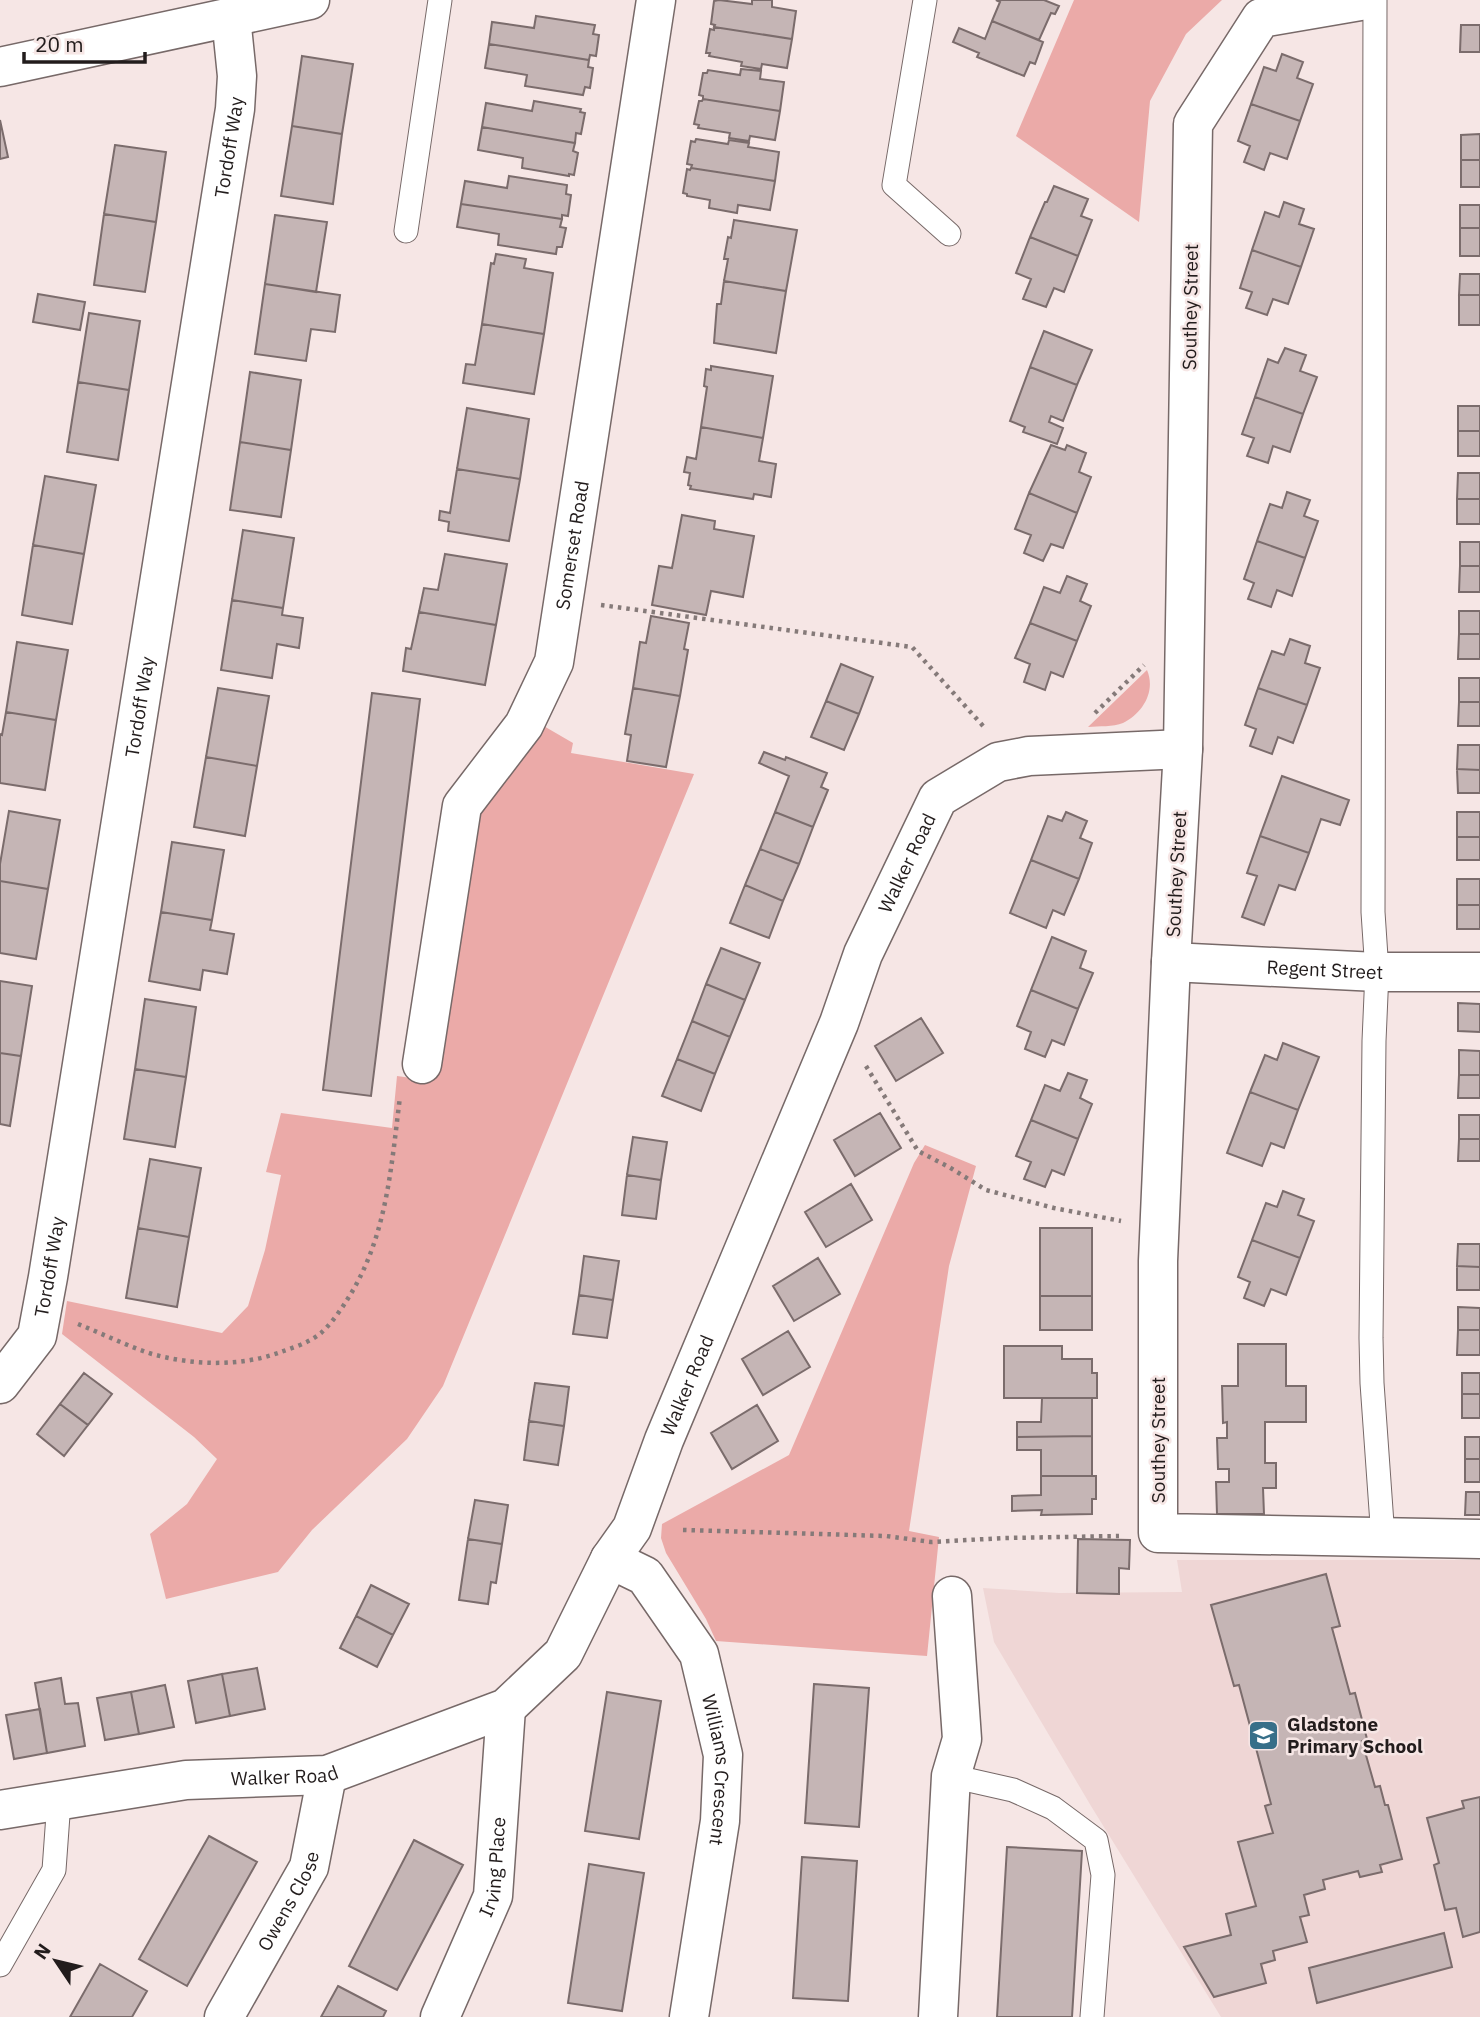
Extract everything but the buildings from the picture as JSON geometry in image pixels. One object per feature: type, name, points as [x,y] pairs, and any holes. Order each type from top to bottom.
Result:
[{"type":"street","points":[[0,67],[310,0]]},
{"type":"street","name":"Somerset Road","points":[[422,1065],[462,806],[524,725],[554,662],[656,0]]},
{"type":"street","name":"Southey Street","points":[[1158,1534],[1160,1226],[1183,749],[1193,124],[1261,18],[1366,0]]},
{"type":"street","name":"Tordoff Way","points":[[0,1384],[37,1336],[42,1310],[235,109],[237,76],[231,17]]},
{"type":"street","name":"Walker Road","points":[[0,1810],[186,1780],[327,1775],[506,1708],[563,1654],[610,1559],[632,1528],[664,1440],[839,1023],[863,954],[938,798],[999,762],[1029,756],[1183,749]]},
{"type":"street","name":"Regent Street","points":[[1171,962],[1377,972],[1480,972]]},
{"type":"street","points":[[1158,1534],[1480,1539]]},
{"type":"street","name":"Williams Crescent","points":[[610,1559],[645,1576],[699,1654],[723,1755],[720,1821],[689,2017]]},
{"type":"street","points":[[938,2017],[951,1776],[962,1739],[952,1596]]},
{"type":"street","name":"Irving Place","points":[[440,2017],[494,1896],[506,1708]]},
{"type":"street","name":"Owens Close","points":[[224,2017],[309,1867],[327,1775]]},
{"type":"lane","points":[[406,231],[440,0]]},
{"type":"lane","points":[[925,0],[894,185],[949,234]]},
{"type":"lane","points":[[1375,0],[1373,912],[1377,972],[1371,1338],[1383,1538]]},
{"type":"lane","points":[[951,1776],[1013,1790],[1053,1808],[1096,1840],[1103,1875],[1092,2017]]},
{"type":"lane","points":[[0,1965],[54,1870],[59,1801]]},
{"type":"path","points":[[565,600],[912,647],[986,729],[988,737]]},
{"type":"path","points":[[839,1023],[918,1151],[986,1190],[1054,1208],[1160,1226]]},
{"type":"path","points":[[42,1310],[152,1354],[213,1363],[244,1362],[269,1356],[297,1346],[320,1333],[337,1315],[360,1279],[373,1248],[384,1216],[403,1077],[422,1065]]},
{"type":"path","points":[[683,1530],[886,1536],[931,1542],[1158,1534]]},
{"type":"shaded area","points":[[1074,0],[1222,0],[1186,34],[1150,101],[1139,222],[1016,136]]},
{"type":"shaded area","points":[[1147,670],[1149,693],[1142,707],[1130,719],[1110,726],[1088,727]]},
{"type":"shaded area","points":[[542,725],[573,743],[571,753],[694,774],[443,1386],[407,1439],[312,1530],[278,1572],[166,1599],[150,1534],[187,1504],[217,1459],[194,1437],[62,1334],[67,1301],[222,1333],[248,1306],[265,1250],[281,1175],[266,1172],[281,1113],[392,1128],[397,1076],[433,1081],[461,856],[468,829]]},
{"type":"shaded area","points":[[925,1145],[976,1166],[949,1266],[909,1531],[939,1537],[927,1656],[716,1641],[706,1619],[666,1553],[661,1538],[662,1524],[789,1455],[914,1163]]},
{"type":"shaded area","name":"Gladstone Primary School","points":[[1177,1560],[1480,1560],[1480,2017],[1221,2017],[994,1642],[983,1588],[1059,1593],[1182,1592]]},
{"type":"place","name":"Gladstone Primary School","points":[[1264,1735]]}]
